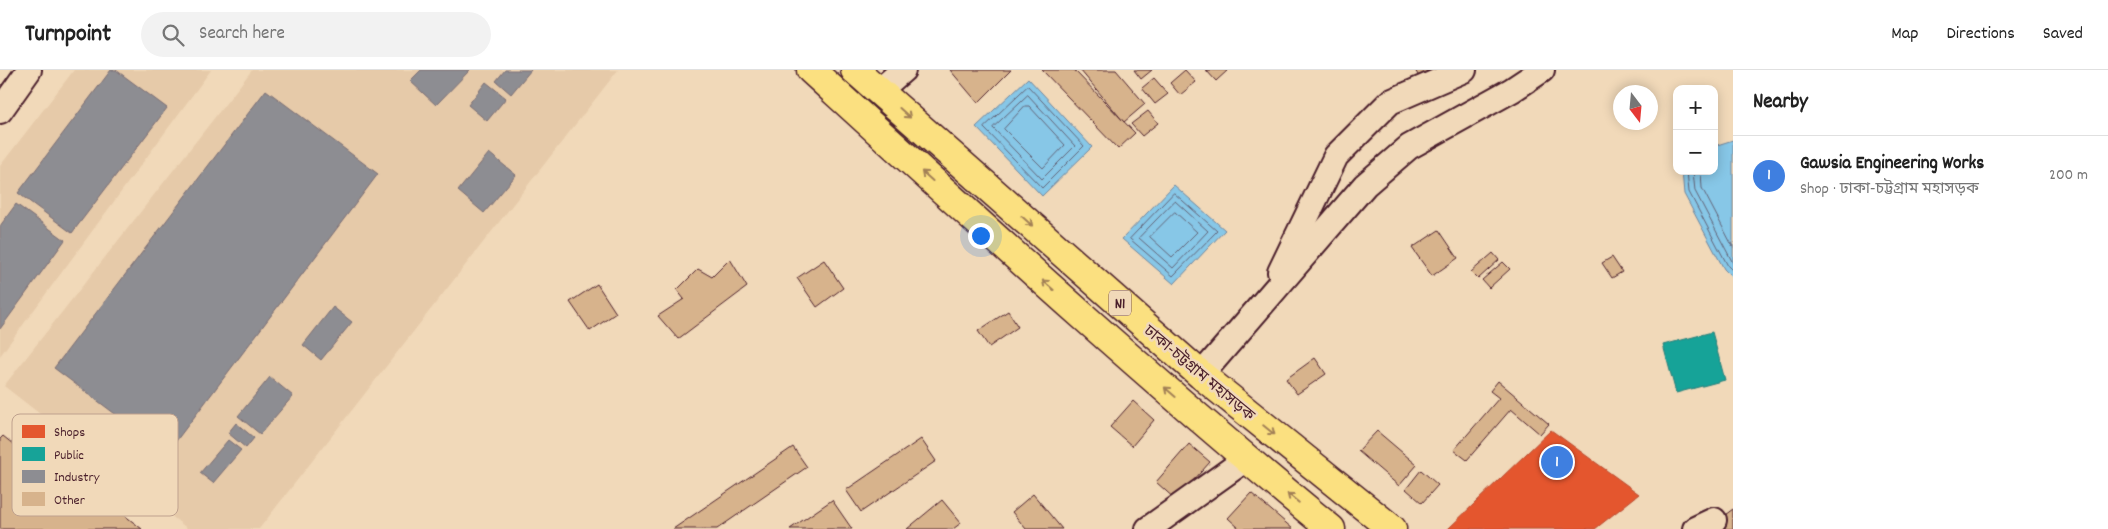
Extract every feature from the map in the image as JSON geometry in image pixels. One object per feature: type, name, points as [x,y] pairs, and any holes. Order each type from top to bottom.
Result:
[{"type":"highway","name":"ঢাকা-চট্টগ্রাম মহাসড়ক","points":[[811,70],[1031,270],[1246,459],[1331,529]]},
{"type":"highway","name":"ঢাকা-চট্টগ্রাম মহাসড়ক","points":[[855,70],[880,90],[1201,375],[1392,529]]},
{"type":"street","points":[[0,111],[29,70]]},
{"type":"street","points":[[880,90],[903,70]]},
{"type":"street","points":[[1269,296],[1336,156],[1390,102],[1464,70]]},
{"type":"street","points":[[1201,375],[1365,185],[1409,147],[1512,90],[1542,70]]},
{"type":"street","points":[[1148,529],[1246,459]]},
{"type":"shaded area","points":[[74,70],[211,70],[0,356],[0,166]]},
{"type":"shaded area","points":[[252,70],[618,70],[259,529],[188,529],[171,516],[178,516],[178,414],[40,414],[4,386]]},
{"type":"water","points":[[1028,78],[1092,147],[1042,196],[976,127]]},
{"type":"water","points":[[1733,140],[1733,278],[1724,269],[1684,194],[1682,175],[1718,175],[1718,145]]},
{"type":"water","points":[[1174,185],[1225,230],[1174,284],[1122,239]]},
{"type":"building: Shops","points":[[1551,430],[1639,494],[1595,529],[1448,529]]},
{"type":"building: Public","points":[[1712,332],[1725,380],[1676,393],[1663,345]]},
{"type":"building: Industry","points":[[111,70],[116,70],[167,108],[72,233],[18,193]]},
{"type":"building: Industry","points":[[421,70],[470,70],[436,105],[410,81]]},
{"type":"building: Industry","points":[[505,70],[531,70],[511,94],[496,81]]},
{"type":"building: Industry","points":[[486,82],[506,98],[487,121],[468,105]]},
{"type":"building: Industry","points":[[266,90],[378,174],[178,438],[178,414],[115,414],[54,368]]},
{"type":"building: Industry","points":[[489,153],[516,175],[484,213],[458,191]]},
{"type":"building: Industry","points":[[16,204],[65,240],[0,329],[0,226]]},
{"type":"building: Industry","points":[[333,307],[352,322],[321,360],[303,345]]},
{"type":"building: Industry","points":[[270,377],[293,396],[260,434],[238,416]]},
{"type":"building: Industry","points":[[236,423],[254,438],[246,448],[228,433]]},
{"type":"building: Industry","points":[[228,440],[241,450],[213,483],[200,473]]},
{"type":"building: Other","points":[[950,70],[1011,70],[978,103]]},
{"type":"building: Other","points":[[1042,70],[1074,70],[1135,133],[1118,149]]},
{"type":"building: Other","points":[[1080,70],[1116,70],[1145,104],[1124,122]]},
{"type":"building: Other","points":[[1134,70],[1152,70],[1141,79]]},
{"type":"building: Other","points":[[1185,70],[1196,82],[1180,95],[1170,83]]},
{"type":"building: Other","points":[[1206,70],[1228,70],[1216,81]]},
{"type":"building: Other","points":[[1415,70],[1438,70],[1421,80]]},
{"type":"building: Other","points":[[1154,78],[1168,94],[1155,104],[1142,88]]},
{"type":"building: Other","points":[[1148,111],[1158,123],[1142,136],[1131,124]]},
{"type":"building: Other","points":[[1439,230],[1458,258],[1432,276],[1412,248]]},
{"type":"building: Other","points":[[1493,253],[1499,260],[1478,279],[1471,272]]},
{"type":"building: Other","points":[[1612,257],[1622,272],[1612,278],[1602,263]]},
{"type":"building: Other","points":[[730,259],[747,287],[678,339],[658,316],[684,299],[677,290],[698,269],[712,277]]},
{"type":"building: Other","points":[[824,260],[843,288],[817,307],[797,278]]},
{"type":"building: Other","points":[[1503,262],[1510,269],[1489,288],[1482,280]]},
{"type":"building: Other","points":[[597,284],[616,313],[590,331],[570,302]]},
{"type":"building: Other","points":[[1008,311],[1018,327],[989,347],[978,331]]},
{"type":"building: Other","points":[[1315,358],[1326,374],[1297,394],[1286,379]]},
{"type":"building: Other","points":[[1498,381],[1549,424],[1540,434],[1511,409],[1467,460],[1454,450],[1499,398],[1490,391]]},
{"type":"building: Other","points":[[1133,401],[1154,420],[1132,446],[1110,427]]},
{"type":"building: Other","points":[[1377,431],[1417,465],[1399,486],[1358,451]]},
{"type":"building: Other","points":[[3,436],[12,443],[12,516],[125,516],[142,529],[0,529],[0,439]]},
{"type":"building: Other","points":[[921,439],[936,461],[861,512],[846,490]]},
{"type":"building: Other","points":[[1189,444],[1210,462],[1176,500],[1156,482]]},
{"type":"building: Other","points":[[793,447],[807,467],[717,529],[673,529]]},
{"type":"building: Other","points":[[1421,470],[1438,485],[1422,503],[1406,489]]},
{"type":"building: Other","points":[[1251,493],[1293,529],[1240,529],[1228,518]]},
{"type":"building: Other","points":[[1033,494],[1062,529],[1026,529],[1012,512]]},
{"type":"building: Other","points":[[832,500],[852,529],[790,529]]},
{"type":"building: Other","points":[[942,500],[961,523],[953,529],[907,529]]},
{"type":"building: Other","points":[[1733,509],[1733,529],[1706,529]]},
{"type":"place","name":"Gawsia Engineering Works","points":[[1557,462]]}]
